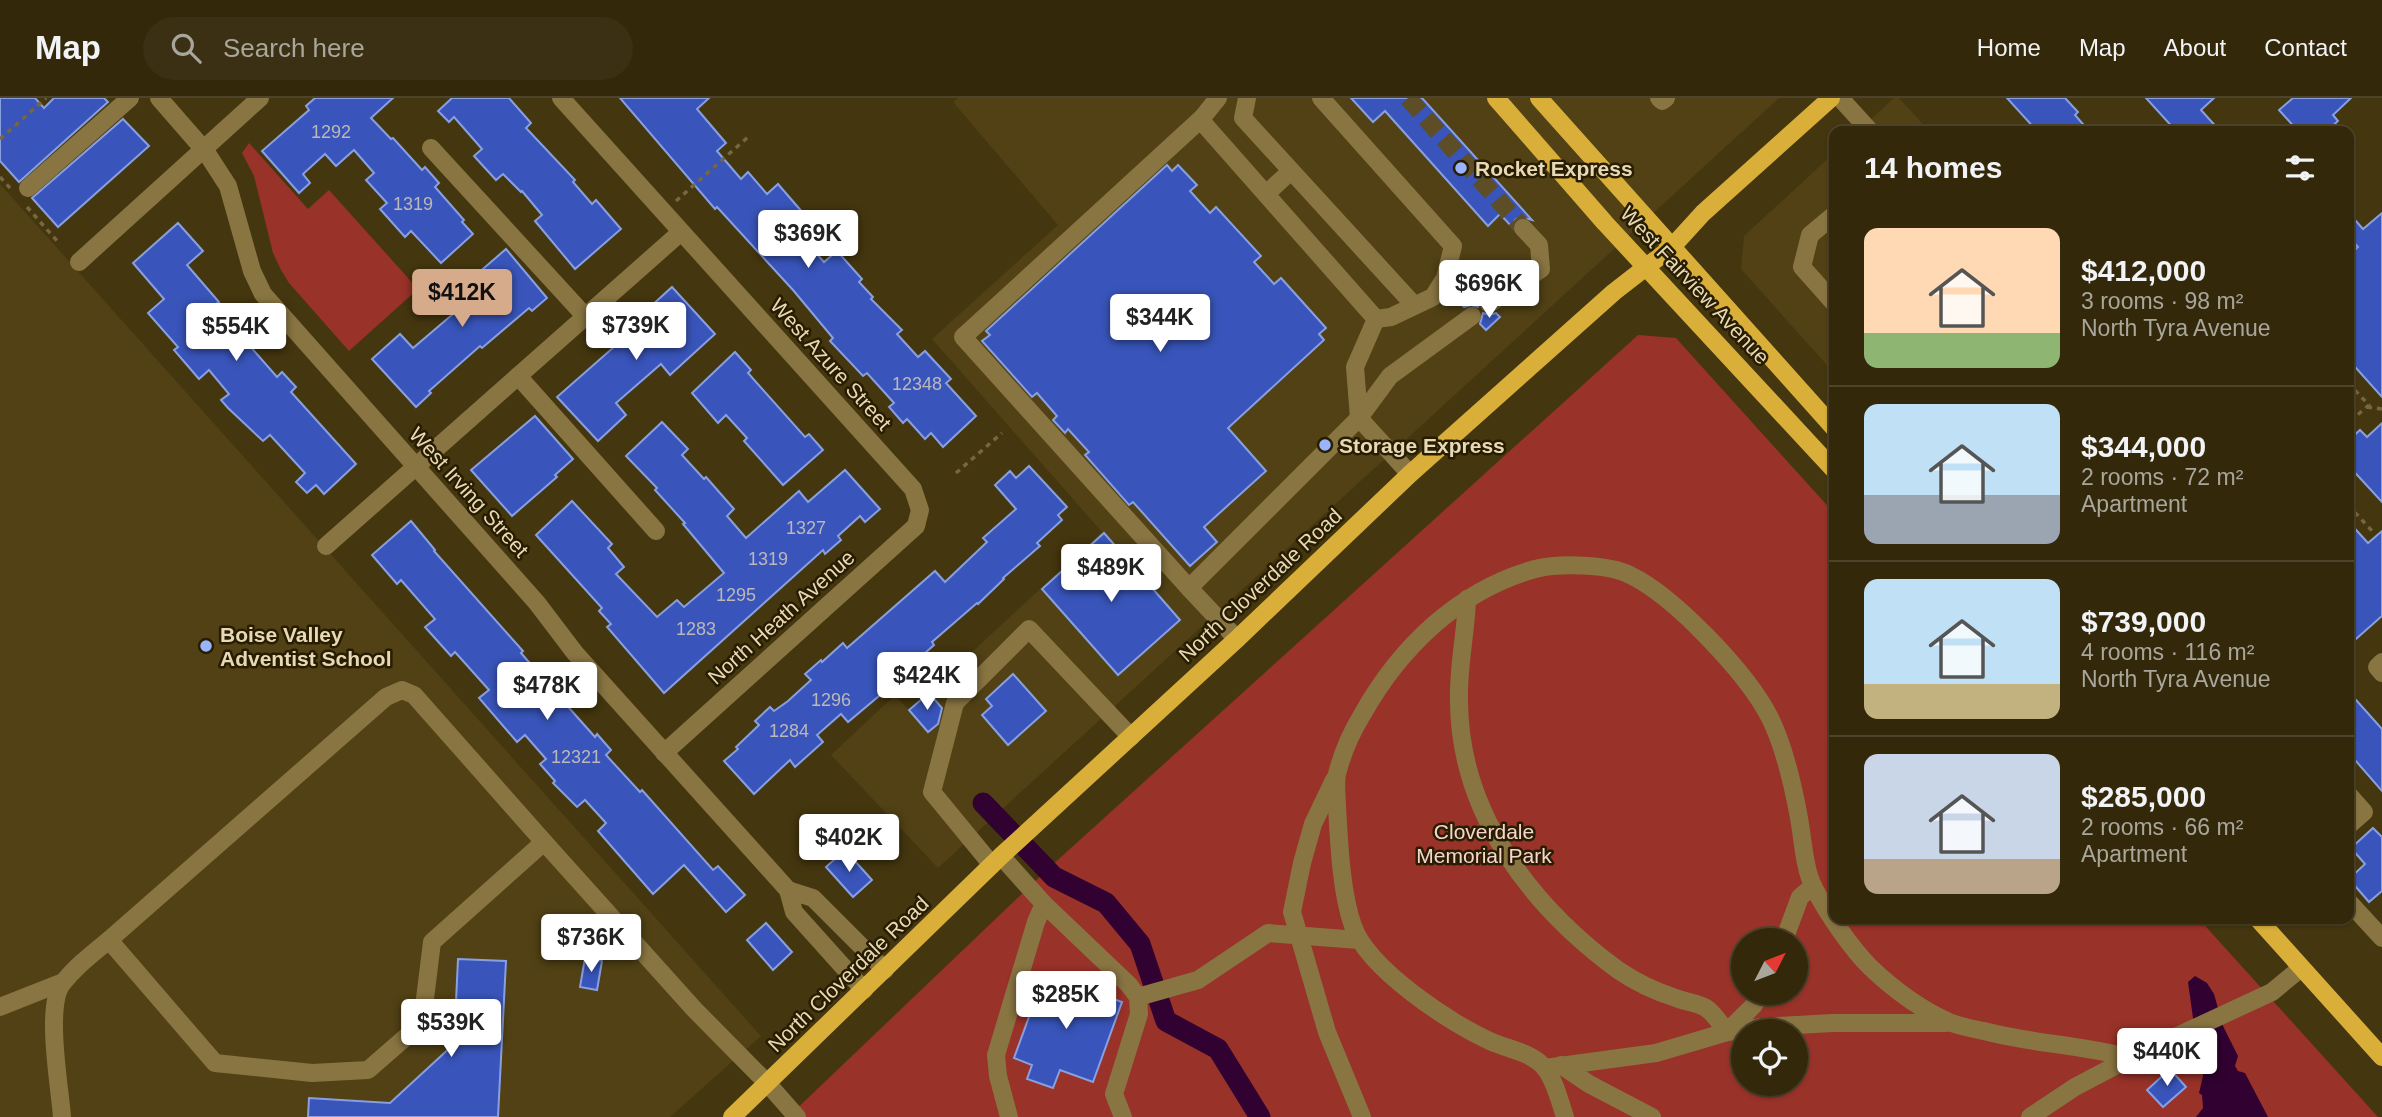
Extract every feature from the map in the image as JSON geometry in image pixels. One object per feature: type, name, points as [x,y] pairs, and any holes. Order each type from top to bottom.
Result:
[{"type":"main road","name":"West Fairview Avenue","points":[[1496,98],[1829,465]]},
{"type":"main road","name":"West Fairview Avenue","points":[[1539,98],[1829,422]]},
{"type":"main road","name":"North Cloverdale Road","points":[[738,1115],[996,860],[1237,639],[1410,474],[1646,266],[1672,247],[1703,213],[1831,98]]},
{"type":"main road","points":[[2262,924],[2382,1057]]},
{"type":"street","points":[[24,197],[130,98]]},
{"type":"street","name":"West Irving Street","points":[[159,98],[203,150],[228,186],[252,271],[263,294],[537,603],[575,653],[788,890],[794,912],[864,990]]},
{"type":"street","points":[[79,262],[260,98]]},
{"type":"street","name":"West Azure Street","points":[[561,98],[913,489],[920,510]]},
{"type":"street","points":[[1218,98],[1202,118],[963,337],[1237,639]]},
{"type":"street","points":[[1247,98],[1243,118],[1413,305]]},
{"type":"street","points":[[1321,98],[1453,246],[1445,278],[1433,297],[1391,317],[1376,319]]},
{"type":"street","points":[[1659,98],[1662,102],[1666,98]]},
{"type":"street","points":[[1840,98],[1865,126]]},
{"type":"street","points":[[1202,118],[1204,124],[1376,319]]},
{"type":"street","points":[[431,148],[585,316]]},
{"type":"street","points":[[1266,194],[1291,171]]},
{"type":"street","points":[[1829,219],[1810,235],[1802,267],[1829,297]]},
{"type":"street","points":[[1489,304],[1541,269],[1539,246],[1523,228]]},
{"type":"street","points":[[326,546],[681,232]]},
{"type":"street","points":[[1189,588],[1359,418],[1390,376],[1472,316]]},
{"type":"street","points":[[1376,319],[1355,367],[1359,418],[1410,474]]},
{"type":"street","points":[[518,376],[656,531]]},
{"type":"street","name":"North Heath Avenue","points":[[664,753],[916,526],[920,510]]},
{"type":"street","points":[[1362,1117],[1327,1032],[1297,934],[1292,912],[1302,863],[1313,824],[1336,777],[1351,734],[1374,693],[1404,654],[1434,622],[1467,599],[1507,577],[1544,567],[1592,566],[1628,573],[1660,594],[1698,629],[1742,677],[1769,717],[1794,792],[1813,886],[1829,909]]},
{"type":"street","points":[[1467,599],[1458,702],[1463,745],[1477,796],[1496,840],[1518,873],[1584,944],[1622,972],[1672,998],[1707,1008],[1727,1032]]},
{"type":"street","points":[[1123,1117],[1114,1094],[1139,1014],[1138,997],[1129,985],[996,860],[932,792],[955,703],[1029,629],[1131,737]]},
{"type":"street","points":[[2382,662],[2377,667],[2382,673]]},
{"type":"street","points":[[62,1117],[54,1032],[55,1004],[63,982],[386,697],[402,690],[414,695],[694,1009],[797,1117]]},
{"type":"street","points":[[1336,777],[1342,867],[1351,921],[1359,940],[1416,996],[1452,1023],[1495,1044],[1553,1066],[1652,1117]]},
{"type":"street","points":[[2354,801],[2364,812],[2354,820]]},
{"type":"street","points":[[109,940],[215,1063],[312,1073],[369,1070],[422,1024],[432,942],[544,842]]},
{"type":"street","points":[[1788,928],[1800,897],[1813,886]]},
{"type":"street","name":"West Irving Street","points":[[788,890],[813,898],[885,970]]},
{"type":"street","points":[[1009,1117],[998,1076],[996,1055],[1036,922],[1044,904]]},
{"type":"street","points":[[2354,908],[2382,938]]},
{"type":"street","points":[[1840,924],[1866,962],[1891,987],[1951,1023]]},
{"type":"street","points":[[1138,997],[1198,980],[1268,933],[1359,940]]},
{"type":"street","points":[[2030,1117],[2075,1087],[2130,1058],[2272,992],[2301,968]]},
{"type":"street","points":[[0,1007],[63,982]]},
{"type":"street","points":[[1727,1032],[1753,1005]]},
{"type":"street","points":[[1553,1066],[1656,1053],[1727,1032],[1833,1023],[1951,1023],[2019,1040],[2100,1050],[2130,1058]]},
{"type":"street","points":[[1553,1066],[1565,1117]]},
{"type":"path","points":[[0,139],[46,98]]},
{"type":"path","points":[[674,203],[748,137]]},
{"type":"path","points":[[0,177],[24,197],[58,242]]},
{"type":"path","points":[[2354,389],[2369,405],[2367,407]]},
{"type":"path","points":[[2354,418],[2367,407],[2382,409]]},
{"type":"path","points":[[956,473],[1002,433]]},
{"type":"path","points":[[2354,511],[2375,534]]},
{"type":"shaded area","points":[[958,98],[1779,98],[938,868],[831,755],[895,695],[909,710],[1102,532],[932,339],[1058,225],[953,102]]},
{"type":"shaded area","points":[[1894,98],[1899,98],[1924,126],[1863,126]]},
{"type":"shaded area","points":[[1829,158],[1829,367],[1741,269],[1744,236]]},
{"type":"shaded area","name":"Boise Valley Adventist School","points":[[0,184],[761,1036],[670,1117],[0,1117]]},
{"type":"shaded area","points":[[2195,976],[2207,983],[2214,994],[2223,1026],[2238,1056],[2235,1066],[2238,1071],[2245,1073],[2268,1117],[2196,1117],[2203,1108],[2202,1095],[2199,1093],[2204,1048],[2193,1018],[2188,982]]},
{"type":"green space","points":[[249,143],[308,209],[329,190],[418,289],[349,351],[289,283],[281,270],[273,253],[254,176],[242,153]]},
{"type":"green space","name":"Cloverdale Memorial Park","points":[[1638,335],[1676,338],[1829,507],[1829,924],[2204,924],[2378,1117],[788,1117],[1050,867]]},
{"type":"building","points":[[0,98],[35,98],[44,108],[54,98],[104,98],[108,102],[19,182],[0,161]]},
{"type":"building","points":[[315,98],[393,98],[371,118],[422,170],[425,167],[439,183],[435,187],[473,234],[441,263],[411,231],[405,237],[380,209],[387,203],[366,180],[374,173],[354,150],[336,166],[325,154],[303,174],[310,183],[299,193],[262,151],[309,110],[306,106]]},
{"type":"building","points":[[452,98],[509,98],[531,123],[526,128],[575,180],[573,182],[592,204],[596,200],[621,229],[575,269],[535,221],[542,215],[522,191],[503,174],[496,180],[474,156],[482,149],[454,117],[449,122],[438,111]]},
{"type":"building","points":[[620,98],[709,98],[697,109],[726,143],[717,151],[741,179],[748,172],[767,194],[778,184],[803,213],[790,224],[824,262],[837,251],[862,279],[859,282],[873,297],[871,299],[902,330],[897,334],[918,357],[925,351],[951,379],[946,383],[976,416],[943,447],[931,433],[925,439],[907,419],[903,423],[889,407],[894,403],[867,373],[863,376],[830,341],[833,338],[793,290],[717,207],[715,209]]},
{"type":"building","name":"Rocket Express","points":[[1351,98],[1422,98],[1532,220],[1520,217],[1512,227],[1500,214],[1488,226],[1385,111],[1373,122]]},
{"type":"building","points":[[2007,98],[2065,98],[2078,112],[2075,115],[2085,126],[2032,126]]},
{"type":"building","points":[[2146,98],[2214,98],[2201,110],[2215,126],[2171,126]]},
{"type":"building","points":[[2293,98],[2351,98],[2333,115],[2338,121],[2332,126],[2293,126],[2279,110]]},
{"type":"building","points":[[123,119],[149,146],[58,227],[32,198]]},
{"type":"building","points":[[1167,165],[1172,171],[1178,165],[1197,185],[1190,191],[1210,213],[1216,207],[1261,256],[1254,262],[1274,284],[1281,278],[1326,328],[1319,334],[1324,340],[1228,428],[1266,471],[1204,527],[1217,542],[1190,566],[1133,502],[1129,505],[1085,455],[1089,452],[1068,429],[1065,433],[1053,420],[1057,416],[1037,393],[1032,397],[982,341],[990,335],[986,331]]},
{"type":"building","points":[[2382,213],[2382,397],[2354,366],[2354,251],[2358,247],[2354,243],[2354,219],[2363,229]]},
{"type":"building","points":[[178,223],[203,251],[187,265],[219,302],[214,305],[277,377],[282,372],[296,387],[291,392],[356,464],[324,494],[316,485],[307,493],[296,482],[305,473],[270,435],[263,441],[228,408],[221,400],[229,394],[209,370],[199,379],[174,350],[178,347],[148,313],[164,299],[133,263]]},
{"type":"building","points":[[506,249],[547,298],[532,311],[529,308],[482,348],[480,346],[429,391],[431,393],[416,407],[372,359],[400,334],[413,348],[453,314],[449,310],[483,281],[477,274]]},
{"type":"building","points":[[1467,280],[1481,296],[1478,307],[1464,307],[1452,294]]},
{"type":"building","points":[[672,287],[715,334],[670,375],[661,364],[616,403],[626,415],[598,441],[557,397],[631,332],[627,328]]},
{"type":"building","points":[[1483,313],[1496,313],[1500,317],[1486,330],[1480,324]]},
{"type":"building","points":[[735,352],[751,370],[748,373],[805,437],[809,434],[823,450],[783,485],[744,441],[747,438],[726,415],[718,423],[692,393]]},
{"type":"building","points":[[535,416],[573,459],[555,475],[557,477],[512,516],[471,470]]},
{"type":"building","points":[[662,422],[688,449],[682,455],[734,509],[727,516],[746,538],[799,491],[808,502],[845,470],[880,509],[865,522],[860,516],[838,536],[841,540],[825,554],[823,550],[664,693],[607,627],[611,624],[599,611],[602,608],[536,535],[572,501],[612,544],[608,548],[624,567],[616,574],[657,617],[677,600],[684,607],[724,573],[655,490],[657,488],[626,456]]},
{"type":"building","points":[[2382,423],[2382,502],[2354,472],[2354,436],[2360,430],[2367,437]]},
{"type":"building","points":[[1029,466],[1067,507],[1058,515],[1062,520],[1037,543],[1040,546],[978,604],[932,642],[934,645],[897,678],[898,680],[848,722],[841,714],[817,735],[823,742],[795,767],[790,760],[754,794],[724,761],[759,725],[755,721],[770,707],[774,711],[788,701],[811,680],[805,674],[843,643],[847,648],[935,571],[945,582],[987,542],[983,538],[1016,509],[995,485],[1010,471],[1016,478]]},
{"type":"building","points":[[411,521],[554,691],[595,737],[597,734],[611,750],[606,755],[640,792],[642,790],[713,870],[718,866],[745,895],[726,912],[684,865],[653,894],[598,831],[606,823],[585,800],[577,807],[553,783],[555,781],[540,764],[546,759],[525,735],[517,742],[479,698],[489,690],[455,652],[451,656],[425,627],[435,619],[401,580],[397,584],[372,555]]},
{"type":"building","points":[[2354,528],[2368,543],[2382,531],[2382,616],[2354,641]]},
{"type":"building","points":[[1104,533],[1180,620],[1118,675],[1042,589]]},
{"type":"building","points":[[1013,674],[1046,711],[1008,745],[982,715],[992,706],[986,699]]},
{"type":"building","points":[[929,693],[942,708],[938,724],[928,732],[909,710]]},
{"type":"building","points":[[2354,698],[2382,729],[2382,791],[2354,759]]},
{"type":"building","points":[[2373,828],[2382,837],[2382,891],[2369,902],[2354,885],[2354,874],[2365,864],[2354,851],[2354,845]]},
{"type":"building","points":[[845,850],[872,880],[853,897],[826,867]]},
{"type":"building","points":[[766,923],[792,952],[773,970],[747,940]]},
{"type":"building","points":[[585,958],[602,961],[597,990],[580,987]]},
{"type":"building","points":[[458,959],[506,961],[498,1117],[308,1117],[309,1098],[390,1103],[454,1044]]},
{"type":"building","points":[[1045,973],[1122,1002],[1093,1082],[1060,1070],[1053,1088],[1027,1079],[1032,1065],[1014,1058]]},
{"type":"building","points":[[2170,1069],[2186,1087],[2163,1107],[2147,1090]]},
{"type":"waterway","points":[[983,803],[1054,877],[1106,903],[1140,944],[1166,1021],[1218,1049],[1260,1117]]},
{"type":"tunnel","points":[[1408,98],[1523,228]]},
{"type":"place","name":"Rocket Express","points":[[1461,168]]},
{"type":"place","name":"Storage Express","points":[[1325,445]]},
{"type":"place","name":"Boise Valley Adventist School","points":[[206,646]]}]
